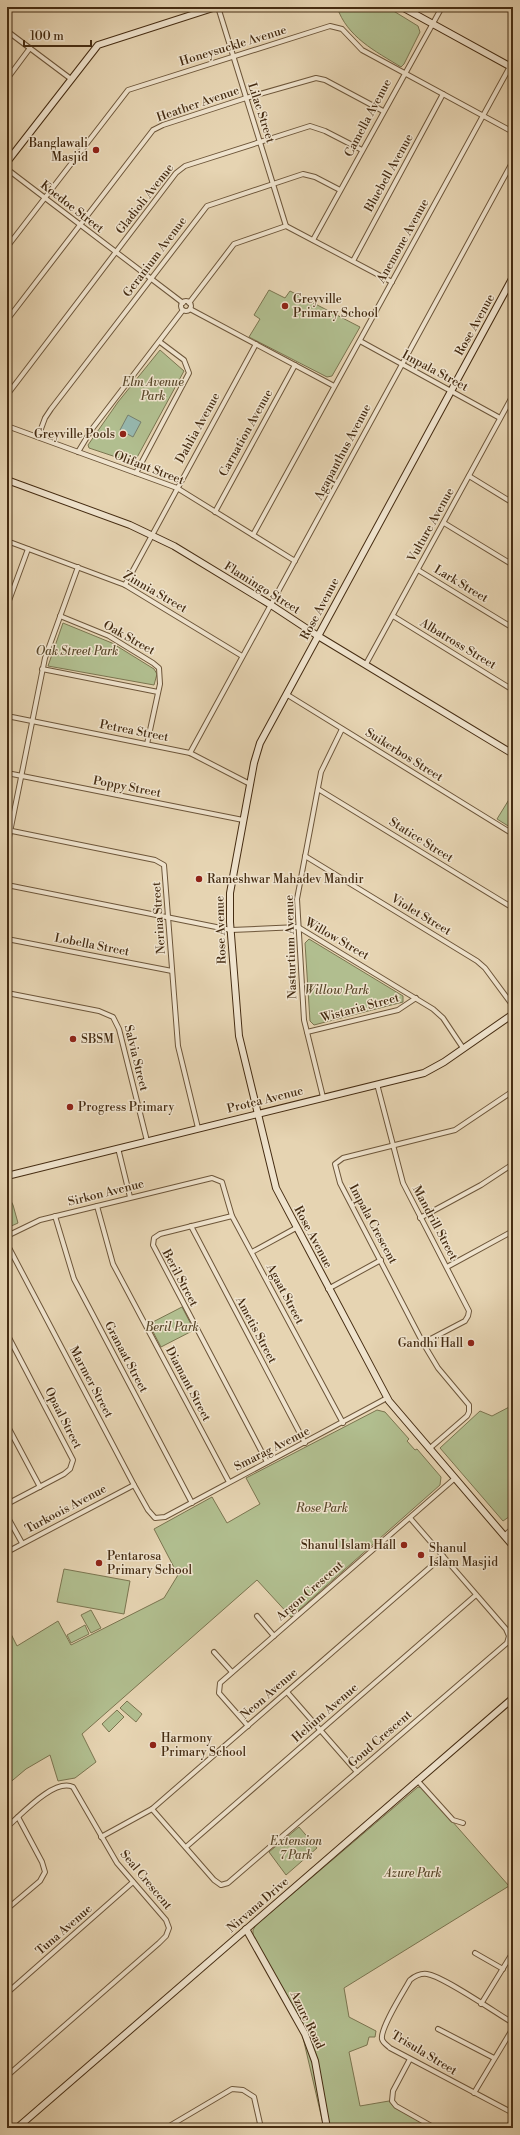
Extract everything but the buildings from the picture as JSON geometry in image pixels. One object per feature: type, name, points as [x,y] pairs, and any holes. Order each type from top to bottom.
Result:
[{"type":"street","name":"Lilac Street","points":[[217,7],[286,226]]},
{"type":"street","points":[[7,162],[90,53],[102,43],[217,7]]},
{"type":"street","points":[[402,7],[512,65]]},
{"type":"street","name":"Camella Avenue","points":[[313,240],[431,23],[442,7]]},
{"type":"street","name":"Honeysuckle Avenue","points":[[7,247],[128,90],[233,56],[335,26],[345,31],[359,48],[513,132]]},
{"type":"street","points":[[7,31],[71,79]]},
{"type":"street","points":[[7,79],[30,48]]},
{"type":"street","name":"Anemone Avenue","points":[[253,535],[482,115],[512,65]]},
{"type":"street","name":"Heather Avenue","points":[[7,320],[156,128],[246,98],[316,78],[325,80],[383,111]]},
{"type":"street","name":"Bluebell Avenue","points":[[353,261],[444,94]]},
{"type":"street","name":"Gladioli Avenue","points":[[7,395],[176,173],[185,166],[306,126],[313,126],[362,150]]},
{"type":"street","name":"Agapanthus Avenue","points":[[190,753],[513,161]]},
{"type":"street","name":"Koedoe Street","points":[[7,169],[182,303]]},
{"type":"street","name":"Geranium Avenue","points":[[38,437],[45,418],[51,409],[207,206],[272,183],[307,174],[340,190]]},
{"type":"street","points":[[190,309],[189,303],[234,244],[286,226],[392,282]]},
{"type":"street","name":"Rose Avenue","points":[[513,278],[285,694],[260,743],[250,784],[230,893],[231,930],[238,1027],[276,1188],[328,1289],[387,1398],[454,1479],[513,1546]]},
{"type":"street","points":[[78,452],[92,429],[183,310],[182,303],[189,303]]},
{"type":"street","points":[[183,310],[188,311],[190,309],[334,386]]},
{"type":"street","name":"Impala Street","points":[[360,341],[500,418]]},
{"type":"street","points":[[136,473],[188,373],[184,360],[160,342]]},
{"type":"street","name":"Dahlia Avenue","points":[[125,585],[256,344]]},
{"type":"street","name":"Carnation Avenue","points":[[215,512],[295,365]]},
{"type":"street","name":"Vulture Avenue","points":[[366,664],[513,395]]},
{"type":"street","name":"Olifant Street","points":[[7,426],[177,488],[295,561]]},
{"type":"street","points":[[469,476],[513,503]]},
{"type":"street","name":"Flamingo Street","points":[[7,480],[152,534],[271,605],[318,636],[513,754]]},
{"type":"street","points":[[444,523],[513,565]]},
{"type":"street","name":"Zinnia Street","points":[[7,541],[125,585],[242,656]]},
{"type":"street","points":[[7,606],[28,549]]},
{"type":"street","points":[[7,847],[9,830],[42,669],[78,567]]},
{"type":"street","name":"Lark Street","points":[[418,570],[513,628]]},
{"type":"street","name":"Oak Street","points":[[60,616],[109,636],[153,663],[160,671],[158,692],[148,744]]},
{"type":"street","name":"Albatross Street","points":[[393,616],[513,690]]},
{"type":"street","points":[[42,669],[158,692]]},
{"type":"street","name":"Suikerbos Street","points":[[285,694],[513,834]]},
{"type":"street","name":"Petrea Street","points":[[7,716],[190,753],[250,784]]},
{"type":"street","name":"Nasturtium Avenue","points":[[323,1097],[306,1032],[297,894],[323,768],[342,729]]},
{"type":"street","name":"Poppy Street","points":[[7,773],[243,820]]},
{"type":"street","name":"Statice Street","points":[[318,789],[513,908]]},
{"type":"street","name":"Nerina Street","points":[[9,830],[160,861],[165,868],[178,1046],[198,1128]]},
{"type":"street","name":"Violet Street","points":[[305,856],[477,961],[485,968],[513,1006]]},
{"type":"street","name":"Willow Street","points":[[7,885],[231,930],[298,927],[416,998],[443,1018],[464,1048]]},
{"type":"street","name":"Lobella Street","points":[[7,939],[172,971]]},
{"type":"street","name":"Salvia Street","points":[[7,993],[100,1011],[113,1017],[119,1029],[147,1141]]},
{"type":"street","name":"Wistaria Street","points":[[306,1032],[398,1010],[416,998]]},
{"type":"street","name":"Protea Avenue","points":[[7,1176],[428,1071],[513,1014]]},
{"type":"street","name":"Mandrill Street","points":[[377,1084],[403,1183],[468,1308],[468,1316],[461,1324],[423,1342]]},
{"type":"street","name":"Impala Crescent","points":[[429,1449],[467,1416],[470,1408],[438,1368],[423,1342],[338,1179],[335,1166],[340,1159],[456,1130],[513,1091]]},
{"type":"street","points":[[118,1148],[130,1198]]},
{"type":"street","points":[[420,1218],[481,1185],[513,1164]]},
{"type":"street","name":"Sirkon Avenue","points":[[7,1236],[36,1222],[55,1216],[212,1178]]},
{"type":"street","name":"Agaat Street","points":[[212,1178],[222,1182],[232,1216],[343,1423]]},
{"type":"street","name":"Diamant Street","points":[[97,1206],[113,1264],[229,1482]]},
{"type":"street","name":"Granaat Street","points":[[55,1216],[74,1279],[192,1503]]},
{"type":"street","name":"Beril Street","points":[[232,1216],[157,1235],[152,1243],[153,1248],[267,1462]]},
{"type":"street","name":"Ametis Street","points":[[191,1226],[305,1443]]},
{"type":"street","points":[[252,1252],[296,1228]]},
{"type":"street","points":[[447,1267],[513,1231]]},
{"type":"street","name":"Marmer Street","points":[[7,1244],[151,1516],[157,1519],[165,1517]]},
{"type":"street","points":[[328,1289],[381,1260]]},
{"type":"street","name":"Opaal Street","points":[[7,1334],[73,1460],[72,1466],[68,1471],[7,1504]]},
{"type":"street","name":"Smarag Avenue","points":[[165,1517],[343,1423],[387,1398]]},
{"type":"street","points":[[7,1425],[40,1487]]},
{"type":"street","name":"Argon Crescent","points":[[248,1726],[219,1691],[220,1683],[454,1479]]},
{"type":"street","name":"Turkoois Avenue","points":[[7,1552],[134,1485]]},
{"type":"street","points":[[7,1516],[22,1544]]},
{"type":"street","points":[[410,1518],[513,1636]]},
{"type":"street","points":[[504,1536],[513,1528]]},
{"type":"street","name":"Neon Avenue","points":[[101,1838],[152,1809],[443,1556]]},
{"type":"street","name":"Helium Avenue","points":[[186,1847],[476,1595]]},
{"type":"street","points":[[257,1616],[274,1636]]},
{"type":"street","name":"Goud Crescent","points":[[152,1809],[214,1880],[220,1885],[225,1884],[507,1643],[508,1632]]},
{"type":"street","points":[[214,1652],[232,1672]]},
{"type":"street","points":[[287,1692],[357,1772]]},
{"type":"street","name":"Nirvana Drive","points":[[17,2128],[513,1698]]},
{"type":"street","points":[[417,1780],[453,1820],[462,1823]]},
{"type":"street","name":"Seal Crescent","points":[[7,1827],[45,1794],[59,1786],[70,1785],[79,1795],[101,1838],[117,1863],[166,1920],[169,1928],[166,1936],[7,2076]]},
{"type":"street","points":[[7,1909],[40,1881],[45,1872],[42,1862],[18,1817]]},
{"type":"street","name":"Tuna Avenue","points":[[7,1993],[133,1882]]},
{"type":"street","name":"Azure Road","points":[[246,1929],[305,2034],[315,2061],[327,2128]]},
{"type":"street","points":[[481,2004],[513,1952]]},
{"type":"street","points":[[475,1953],[503,1968]]},
{"type":"street","name":"Trisula Street","points":[[513,2023],[433,1976],[424,1974],[415,1976],[410,1980],[386,2025],[382,2036],[385,2043],[410,2059],[513,2113]]},
{"type":"street","points":[[438,2028],[494,2058]]},
{"type":"street","points":[[474,2093],[513,2028]]},
{"type":"street","points":[[410,2059],[393,2091],[392,2101],[396,2106],[435,2128]]},
{"type":"street","points":[[166,2128],[229,2091],[238,2088],[254,2097],[261,2128]]},
{"type":"street","points":[[510,2128],[513,2119]]},
{"type":"green space","points":[[337,7],[387,7],[418,26],[420,32],[404,64],[401,67],[363,42],[348,27]]},
{"type":"green space","points":[[269,290],[285,298],[290,291],[360,327],[332,376],[327,377],[249,337],[260,319],[254,315]]},
{"type":"green space","name":"Elm Avenue Park","points":[[160,350],[184,371],[134,463],[89,448],[88,445],[118,402]]},
{"type":"green space","name":"Oak Street Park","points":[[63,623],[112,643],[154,669],[157,674],[154,685],[48,666]]},
{"type":"green space","points":[[513,793],[513,829],[497,819]]},
{"type":"green space","name":"Willow Park","points":[[309,939],[403,996],[403,1002],[314,1025],[310,1021],[305,943]]},
{"type":"green space","points":[[7,1193],[13,1205],[18,1223],[7,1228]]},
{"type":"green space","name":"Beril Park","points":[[182,1307],[194,1330],[161,1347],[149,1324]]},
{"type":"green space","points":[[513,1405],[513,1514],[503,1521],[440,1448],[480,1411],[492,1416]]},
{"type":"green space","name":"Rose Park","points":[[377,1410],[385,1412],[409,1439],[407,1441],[415,1450],[417,1449],[441,1477],[440,1485],[291,1617],[257,1580],[82,1734],[96,1762],[75,1778],[58,1781],[50,1755],[26,1769],[7,1785],[7,1626],[17,1646],[58,1621],[71,1645],[164,1598],[178,1575],[154,1529],[212,1497],[227,1523],[260,1504],[246,1478]]},
{"type":"green space","points":[[64,1569],[130,1581],[124,1614],[57,1602]]},
{"type":"green space","points":[[91,1610],[101,1628],[91,1633],[81,1615]]},
{"type":"green space","points":[[85,1625],[89,1634],[71,1643],[67,1635]]},
{"type":"green space","points":[[127,1701],[142,1714],[136,1722],[120,1708]]},
{"type":"green space","points":[[117,1710],[124,1717],[109,1732],[102,1724]]},
{"type":"green space","name":"Azure Park","points":[[418,1787],[423,1788],[509,1886],[344,1988],[349,2017],[376,2031],[375,2037],[369,2037],[367,2045],[349,2052],[360,2106],[389,2101],[394,2106],[430,2128],[324,2128],[298,2016],[253,1935],[253,1930],[256,1925]]},
{"type":"green space","name":"Extension 7 Park","points":[[299,1827],[317,1848],[286,1875],[269,1852]]},
{"type":"water","points":[[128,415],[141,422],[133,437],[120,430]]},
{"type":"place","name":"Banglawali Masjid","points":[[96,150]]},
{"type":"place","name":"Greyville Primary School","points":[[285,306]]},
{"type":"place","name":"Greyville Pools","points":[[123,434]]},
{"type":"place","name":"Rameshwar Mahadev Mandir","points":[[199,879]]},
{"type":"place","name":"SBSM","points":[[73,1039]]},
{"type":"place","name":"Progress Primary","points":[[70,1107]]},
{"type":"place","name":"Gandhi Hall","points":[[471,1343]]},
{"type":"place","name":"Shanul Islam Hall","points":[[404,1545]]},
{"type":"place","name":"Shanul Islam Masjid","points":[[421,1555]]},
{"type":"place","name":"Pentarosa Primary School","points":[[99,1563]]},
{"type":"place","name":"Harmony Primary School","points":[[153,1745]]}]
